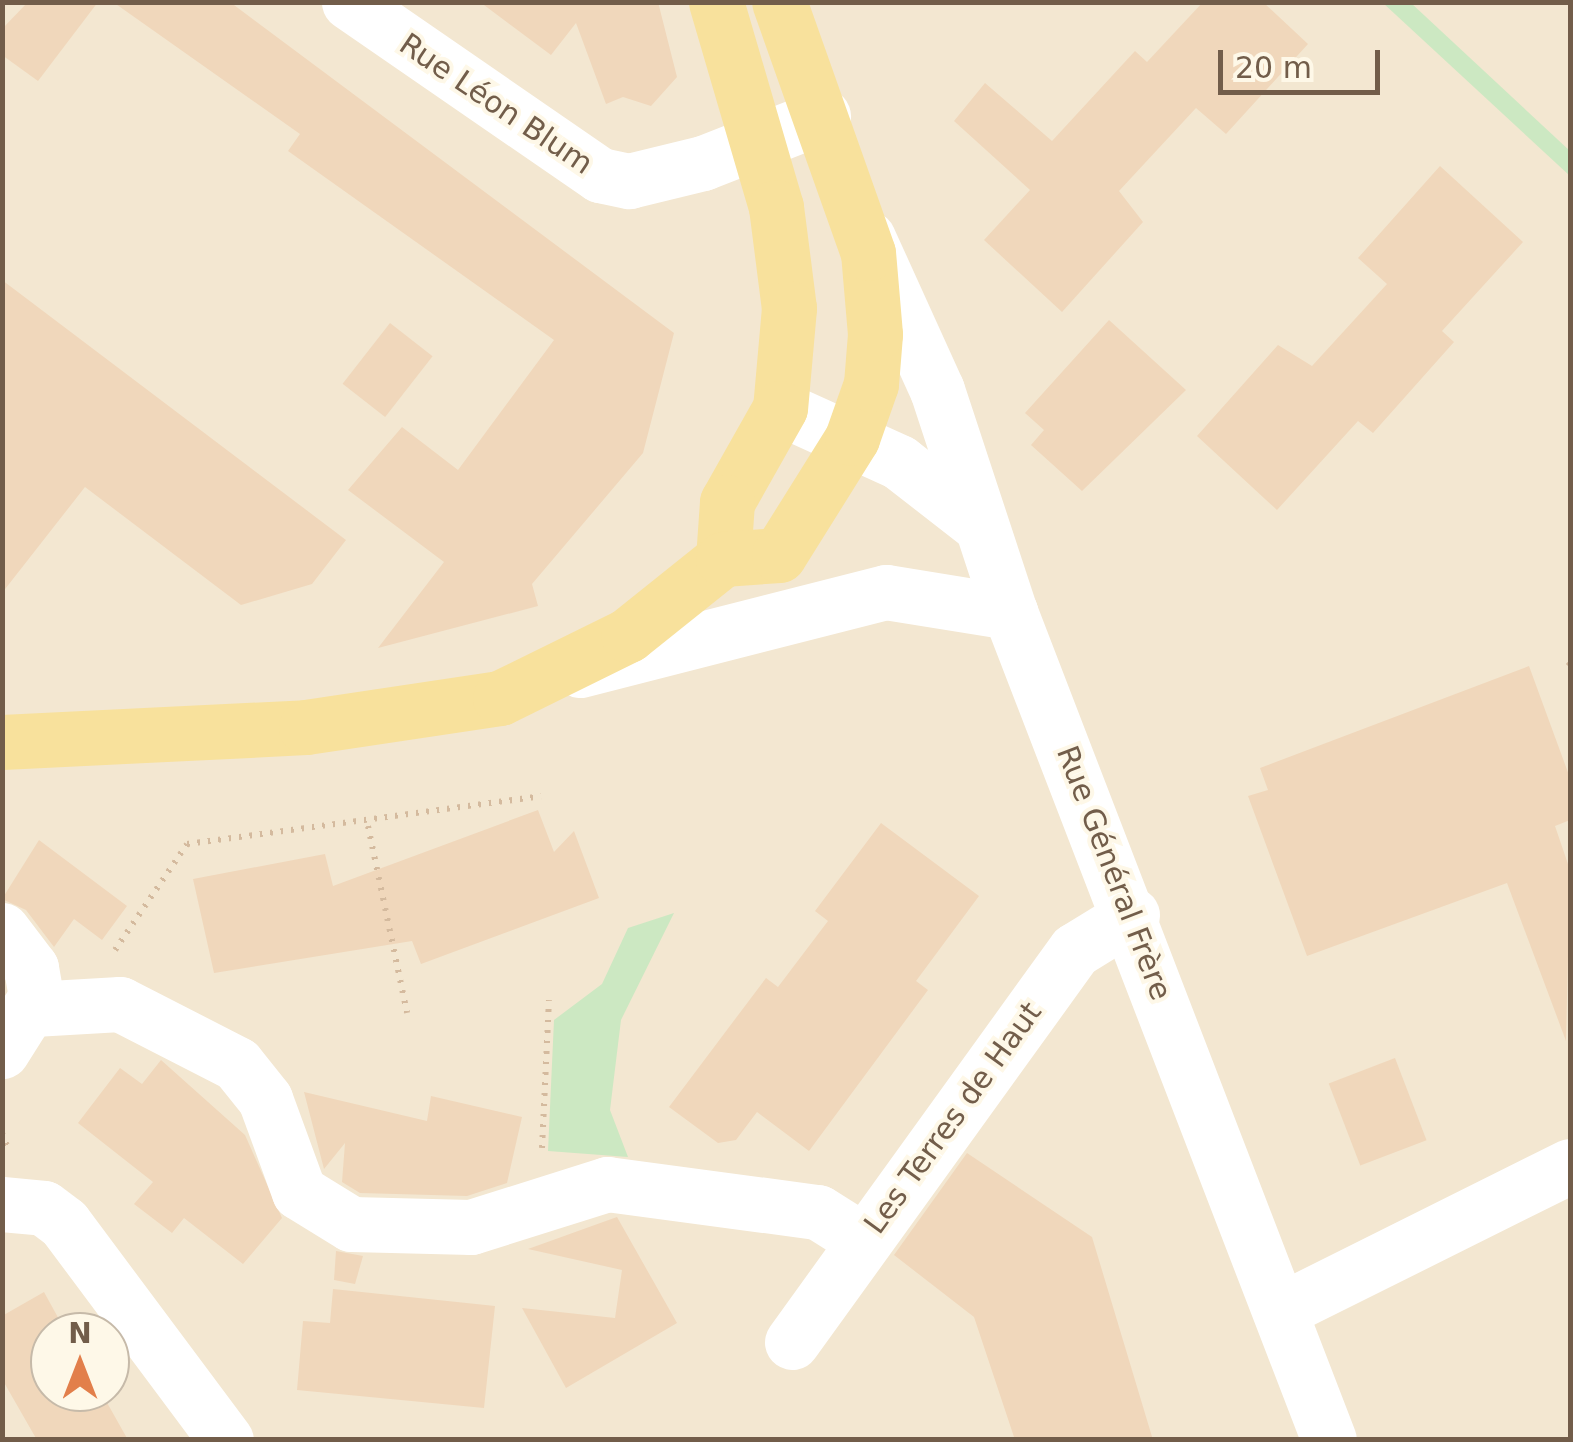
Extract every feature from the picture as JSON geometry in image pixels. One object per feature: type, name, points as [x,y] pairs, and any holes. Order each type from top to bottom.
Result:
[{"type":"main road","points":[[716,2],[759,141],[789,308],[780,408],[728,502],[722,560]]},
{"type":"main road","points":[[2,742],[382,718],[500,698],[558,676],[722,560],[778,555],[852,438],[871,384],[875,334],[856,212],[779,2]]},
{"type":"street","name":"Rue Léon Blum","points":[[348,2],[600,175],[629,181],[759,141],[823,116]]},
{"type":"street","name":"Rue Général Frère","points":[[856,212],[932,376],[1010,612],[1132,916],[1330,1440]]},
{"type":"street","points":[[780,408],[852,438],[980,525]]},
{"type":"street","points":[[558,676],[886,592],[1010,612]]},
{"type":"street","name":"Les Terres de Haut","points":[[792,1342],[1075,950],[1132,916]]},
{"type":"street","points":[[2,930],[32,968],[18,1030]]},
{"type":"street","points":[[18,1030],[92,1000],[148,1014],[246,1073],[299,1192],[316,1209],[351,1224],[434,1232],[607,1184],[818,1212],[864,1240]]},
{"type":"street","points":[[1282,1310],[1570,1166]]},
{"type":"street","points":[[6,1179],[64,1223],[226,1440]]},
{"type":"path","points":[[92,1000],[98,976],[186,844],[368,826],[541,796]]},
{"type":"path","points":[[368,826],[407,1013]]},
{"type":"path","points":[[539,1204],[549,1000]]},
{"type":"path","points":[[2,1133],[6,1179]]},
{"type":"shaded area","points":[[3,3],[1570,3],[1570,1439],[3,1440]]},
{"type":"green space","points":[[1383,3],[1411,3],[1570,151],[1570,176]]},
{"type":"green space","points":[[674,913],[621,1020],[610,1110],[628,1157],[548,1151],[554,1020],[602,984],[628,928]]},
{"type":"building","points":[[28,2],[98,2],[38,81],[2,55],[2,29]]},
{"type":"building","points":[[113,2],[230,2],[674,333],[643,453],[532,584],[538,606],[378,648],[444,562],[348,490],[402,427],[458,470],[554,340],[288,151],[300,134]]},
{"type":"building","points":[[480,2],[658,2],[677,77],[651,106],[623,97],[606,104],[576,23],[551,55]]},
{"type":"building","points":[[1203,2],[1263,2],[1308,44],[1226,134],[1196,108],[1119,191],[1143,222],[1062,312],[984,240],[1030,190],[954,121],[985,83],[1052,141],[1135,51],[1147,62]]},
{"type":"building","points":[[1440,166],[1523,242],[1442,331],[1454,342],[1373,433],[1358,421],[1277,510],[1197,436],[1278,345],[1312,366],[1387,284],[1358,258]]},
{"type":"building","points":[[2,280],[346,540],[312,584],[241,605],[85,487],[2,593]]},
{"type":"building","points":[[1109,320],[1186,390],[1082,491],[1031,445],[1044,430],[1025,413]]},
{"type":"building","points":[[390,323],[433,356],[385,417],[343,384]]},
{"type":"building","points":[[1529,666],[1570,778],[1570,820],[1555,826],[1570,870],[1566,1041],[1507,883],[1307,956],[1248,796],[1268,790],[1260,768]]},
{"type":"building","points":[[538,810],[554,852],[574,831],[599,898],[421,964],[412,941],[214,973],[193,879],[325,854],[333,886]]},
{"type":"building","points":[[881,823],[979,896],[916,981],[928,990],[809,1151],[757,1112],[736,1140],[718,1143],[669,1107],[766,978],[778,987],[828,921],[815,911]]},
{"type":"building","points":[[39,840],[127,906],[102,940],[74,919],[54,947],[26,910],[2,899]]},
{"type":"building","points":[[1395,1058],[1427,1140],[1360,1166],[1329,1083]]},
{"type":"building","points":[[161,1060],[245,1135],[282,1218],[243,1264],[184,1218],[172,1233],[134,1204],[153,1182],[78,1123],[120,1068],[142,1084]]},
{"type":"building","points":[[304,1092],[427,1121],[431,1096],[522,1117],[507,1183],[467,1196],[360,1193],[342,1182],[345,1143],[324,1169]]},
{"type":"building","points":[[967,1153],[1092,1237],[1153,1440],[1015,1440],[974,1317],[894,1255]]},
{"type":"building","points":[[617,1217],[677,1323],[566,1388],[522,1308],[615,1318],[622,1270],[528,1249]]},
{"type":"building","points":[[336,1251],[363,1256],[355,1284],[334,1280]]},
{"type":"building","points":[[333,1289],[495,1306],[484,1408],[297,1390],[303,1321],[330,1323]]},
{"type":"building","points":[[44,1292],[55,1312],[30,1312],[30,1412],[112,1412],[128,1440],[37,1440],[2,1379],[2,1316]]}]
